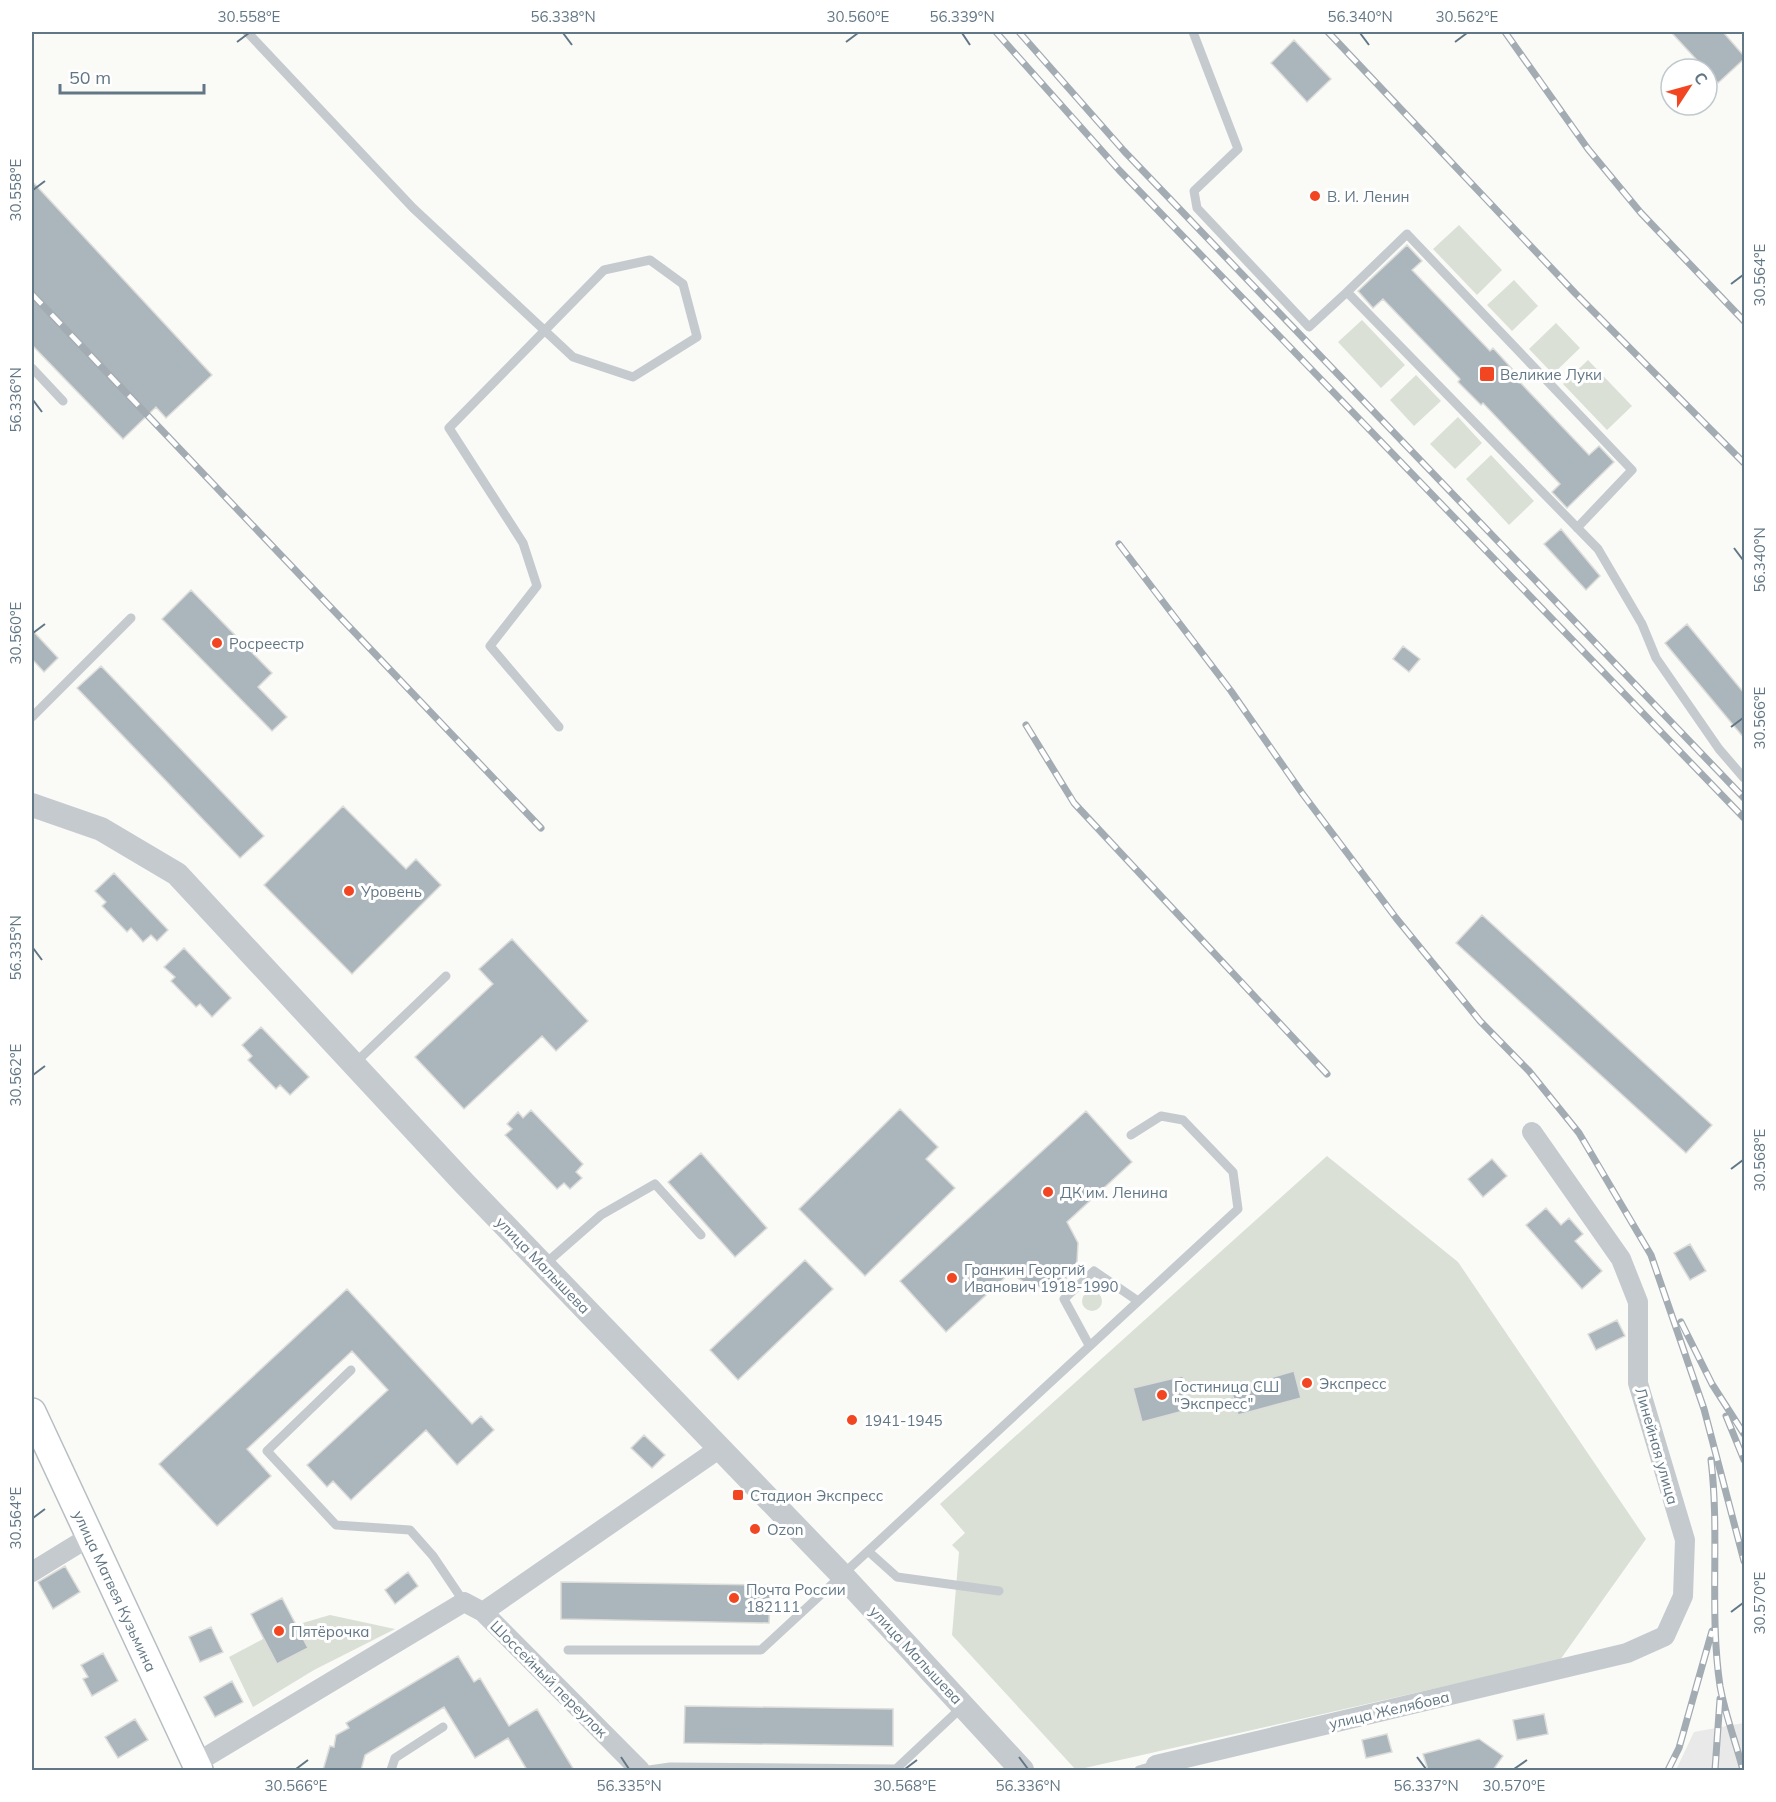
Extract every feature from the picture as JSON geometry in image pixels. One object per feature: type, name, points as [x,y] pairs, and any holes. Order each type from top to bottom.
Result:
[{"type":"main road","name":"улица Матвея Кузьмина","points":[[32,1412],[197,1767]]},
{"type":"street","name":"улица Малышева","points":[[32,805],[101,829],[177,874],[543,1266],[842,1575],[1022,1770]]},
{"type":"street","name":"Линейная улица","points":[[1532,1132],[1621,1260],[1638,1302],[1638,1383],[1685,1540],[1683,1596],[1665,1636],[1627,1653]]},
{"type":"street","points":[[483,1612],[720,1448]]},
{"type":"street","points":[[32,1572],[89,1537]]},
{"type":"street","points":[[197,1767],[464,1602]]},
{"type":"street","name":"Шоссейный переулок","points":[[464,1602],[483,1612],[640,1770]]},
{"type":"street","name":"улица Желябова","points":[[1151,1769],[1627,1653]]},
{"type":"lane","points":[[247,32],[413,208],[544,331],[573,357],[633,377],[697,337],[683,284],[650,260],[604,270],[544,331],[449,428],[523,543],[537,586],[490,646],[559,727]]},
{"type":"lane","points":[[1194,32],[1238,149],[1194,191],[1197,208],[1309,327],[1407,234],[1632,470],[1577,528]]},
{"type":"lane","points":[[1347,292],[1598,549],[1642,624],[1656,658],[1719,749],[1744,778]]},
{"type":"lane","points":[[32,368],[63,401]]},
{"type":"lane","points":[[32,717],[130,618]]},
{"type":"lane","points":[[354,1065],[446,976]]},
{"type":"lane","points":[[568,1650],[761,1650],[1238,1209],[1233,1172],[1183,1120],[1161,1116],[1131,1135]]},
{"type":"lane","points":[[543,1266],[601,1215],[655,1184],[701,1236]]},
{"type":"lane","points":[[1089,1345],[1064,1299],[1094,1271],[1138,1301]]},
{"type":"lane","points":[[351,1370],[267,1451],[336,1525],[410,1530],[433,1556],[464,1602]]},
{"type":"lane","points":[[868,1551],[897,1577],[999,1592]]},
{"type":"lane","points":[[649,1770],[670,1767],[896,1769],[963,1706]]},
{"type":"lane","points":[[391,1770],[394,1758],[443,1727]]},
{"type":"shaded area","points":[[1459,225],[1502,270],[1477,295],[1433,249]]},
{"type":"shaded area","points":[[1514,280],[1538,306],[1512,331],[1487,305]]},
{"type":"shaded area","points":[[1362,320],[1405,365],[1381,388],[1338,342]]},
{"type":"shaded area","points":[[1556,323],[1580,348],[1553,374],[1529,349]]},
{"type":"shaded area","points":[[1588,360],[1632,406],[1607,430],[1563,384]]},
{"type":"shaded area","points":[[1416,375],[1441,401],[1414,426],[1390,400]]},
{"type":"shaded area","points":[[1458,417],[1482,443],[1455,469],[1430,444]]},
{"type":"shaded area","points":[[1491,455],[1534,501],[1509,525],[1466,479]]},
{"type":"shaded area","name":"Экспресс","points":[[1327,1156],[1458,1262],[1646,1539],[1560,1660],[1076,1770],[952,1635],[959,1552],[952,1545],[965,1533],[940,1504]]},
{"type":"shaded area","points":[[1092,1291],[1099,1294],[1102,1301],[1099,1308],[1092,1311],[1085,1308],[1082,1301],[1085,1294]]},
{"type":"shaded area","points":[[330,1615],[395,1629],[314,1670],[253,1707],[229,1657],[282,1629]]},
{"type":"shaded area","points":[[1744,1723],[1744,1770],[1676,1770],[1694,1732]]},
{"type":"building","points":[[1671,32],[1723,32],[1744,56],[1744,59],[1719,82],[1719,57],[1694,57]]},
{"type":"building","points":[[1294,40],[1331,79],[1307,102],[1271,63]]},
{"type":"building","points":[[32,181],[212,375],[166,418],[156,407],[123,439],[32,345]]},
{"type":"building","points":[[1407,245],[1422,261],[1412,270],[1490,351],[1493,348],[1515,372],[1513,375],[1589,455],[1599,446],[1614,462],[1567,508],[1552,492],[1560,484],[1483,403],[1481,405],[1458,382],[1460,379],[1383,299],[1373,308],[1358,291]]},
{"type":"building","points":[[1561,529],[1600,576],[1586,590],[1544,544]]},
{"type":"building","points":[[191,590],[272,673],[258,687],[287,717],[272,731],[162,619]]},
{"type":"building","points":[[1687,624],[1744,693],[1744,738],[1665,643]]},
{"type":"building","points":[[32,630],[58,658],[44,672],[32,659]]},
{"type":"building","points":[[1403,646],[1420,659],[1409,672],[1393,659]]},
{"type":"building","points":[[101,666],[264,836],[240,858],[77,688]]},
{"type":"building","points":[[343,806],[406,869],[416,859],[441,885],[352,974],[264,885]]},
{"type":"building","points":[[114,873],[168,930],[157,941],[151,935],[143,942],[131,928],[127,932],[102,906],[106,902],[95,891]]},
{"type":"building","points":[[1482,915],[1712,1125],[1686,1153],[1456,943]]},
{"type":"building","points":[[512,939],[588,1021],[556,1051],[542,1036],[464,1109],[415,1057],[493,984],[479,969]]},
{"type":"building","points":[[184,948],[231,998],[212,1017],[200,1004],[196,1007],[171,981],[175,977],[164,967]]},
{"type":"building","points":[[261,1027],[309,1077],[290,1095],[280,1085],[276,1089],[248,1060],[252,1056],[242,1045]]},
{"type":"building","points":[[900,1109],[938,1147],[926,1159],[955,1188],[865,1276],[799,1209]]},
{"type":"building","points":[[531,1110],[583,1164],[576,1172],[582,1178],[570,1189],[564,1183],[557,1189],[505,1135],[512,1129],[507,1124],[518,1112],[523,1118]]},
{"type":"building","name":"ДК им. Ленина","points":[[1086,1111],[1132,1162],[1067,1222],[1078,1243],[1077,1262],[1066,1279],[1049,1287],[1030,1286],[1010,1273],[946,1332],[900,1281]]},
{"type":"building","points":[[701,1153],[767,1228],[735,1257],[668,1182]]},
{"type":"building","points":[[1492,1159],[1507,1176],[1483,1197],[1468,1179]]},
{"type":"building","points":[[1546,1208],[1561,1225],[1569,1218],[1583,1234],[1575,1241],[1602,1271],[1582,1289],[1526,1225]]},
{"type":"building","points":[[1690,1244],[1706,1271],[1690,1280],[1674,1253]]},
{"type":"building","points":[[805,1260],[833,1289],[738,1380],[710,1350]]},
{"type":"building","points":[[347,1289],[472,1424],[481,1416],[494,1430],[457,1465],[426,1430],[351,1500],[333,1481],[327,1487],[307,1465],[388,1390],[352,1351],[247,1449],[271,1476],[217,1526],[159,1464]]},
{"type":"building","points":[[1617,1320],[1625,1336],[1596,1350],[1588,1334]]},
{"type":"building","points":[[1294,1371],[1301,1398],[1238,1415],[1231,1389]]},
{"type":"building","points":[[1183,1376],[1191,1409],[1142,1422],[1133,1388]]},
{"type":"building","points":[[644,1435],[665,1455],[652,1468],[631,1448]]},
{"type":"building","points":[[65,1566],[80,1592],[53,1609],[38,1582]]},
{"type":"building","points":[[408,1572],[418,1586],[395,1604],[385,1590]]},
{"type":"building","points":[[561,1582],[770,1585],[769,1623],[561,1619]]},
{"type":"building","name":"Пятёрочка","points":[[282,1598],[308,1648],[277,1664],[251,1614]]},
{"type":"building","points":[[211,1627],[223,1652],[200,1662],[189,1637]]},
{"type":"building","points":[[103,1653],[118,1681],[92,1696],[83,1679],[88,1677],[81,1665]]},
{"type":"building","points":[[458,1656],[474,1682],[480,1678],[509,1726],[537,1709],[574,1770],[527,1770],[508,1738],[475,1758],[444,1707],[365,1755],[361,1770],[323,1770],[330,1746],[334,1747],[336,1735],[349,1728],[346,1723]]},
{"type":"building","points":[[232,1681],[243,1702],[215,1717],[204,1697]]},
{"type":"building","points":[[685,1706],[893,1709],[893,1746],[684,1743]]},
{"type":"building","points":[[1544,1714],[1548,1734],[1517,1740],[1513,1720]]},
{"type":"building","points":[[135,1719],[148,1740],[118,1758],[105,1737]]},
{"type":"building","points":[[1387,1734],[1392,1752],[1366,1758],[1362,1740]]},
{"type":"building","points":[[1479,1739],[1503,1756],[1493,1770],[1428,1770],[1423,1754]]},
{"type":"railway","points":[[996,32],[1119,170],[1744,818]]},
{"type":"railway","points":[[1019,32],[1124,151],[1744,798]]},
{"type":"railway","points":[[1328,32],[1575,293],[1744,463]]},
{"type":"railway","points":[[1505,32],[1588,149],[1641,213],[1744,321]]},
{"type":"railway","points":[[32,294],[541,828]]},
{"type":"railway","points":[[1119,544],[1231,691],[1302,793],[1396,918],[1480,1021],[1529,1071],[1579,1133],[1651,1255],[1704,1409],[1744,1561]]},
{"type":"railway","points":[[1026,725],[1074,803],[1327,1074]]},
{"type":"railway","points":[[1681,1322],[1712,1384],[1744,1434]]},
{"type":"railway","points":[[1726,1416],[1744,1460]]},
{"type":"railway","points":[[1711,1460],[1715,1516],[1717,1658],[1722,1697],[1743,1770]]},
{"type":"railway","points":[[1668,1770],[1679,1748],[1712,1631]]},
{"type":"railway","points":[[1715,1770],[1720,1699]]},
{"type":"place","name":"В. И. Ленин","points":[[1315,196]]},
{"type":"place","name":"Великие Луки","points":[[1487,374]]},
{"type":"place","name":"Росреестр","points":[[217,643]]},
{"type":"place","name":"Уровень","points":[[349,891]]},
{"type":"place","name":"ДК им. Ленина","points":[[1048,1192]]},
{"type":"place","name":"Гранкин Георгий Иванович 1918-1990","points":[[952,1278]]},
{"type":"place","name":"Экспресс","points":[[1307,1383]]},
{"type":"place","name":"Гостиница СШ \"Экспресс\"","points":[[1162,1395]]},
{"type":"place","name":"1941-1945","points":[[852,1420]]},
{"type":"place","name":"Стадион Экспресс","points":[[738,1495]]},
{"type":"place","name":"Ozon","points":[[755,1529]]},
{"type":"place","name":"Почта России 182111","points":[[734,1598]]},
{"type":"place","name":"Пятёрочка","points":[[279,1631]]}]
